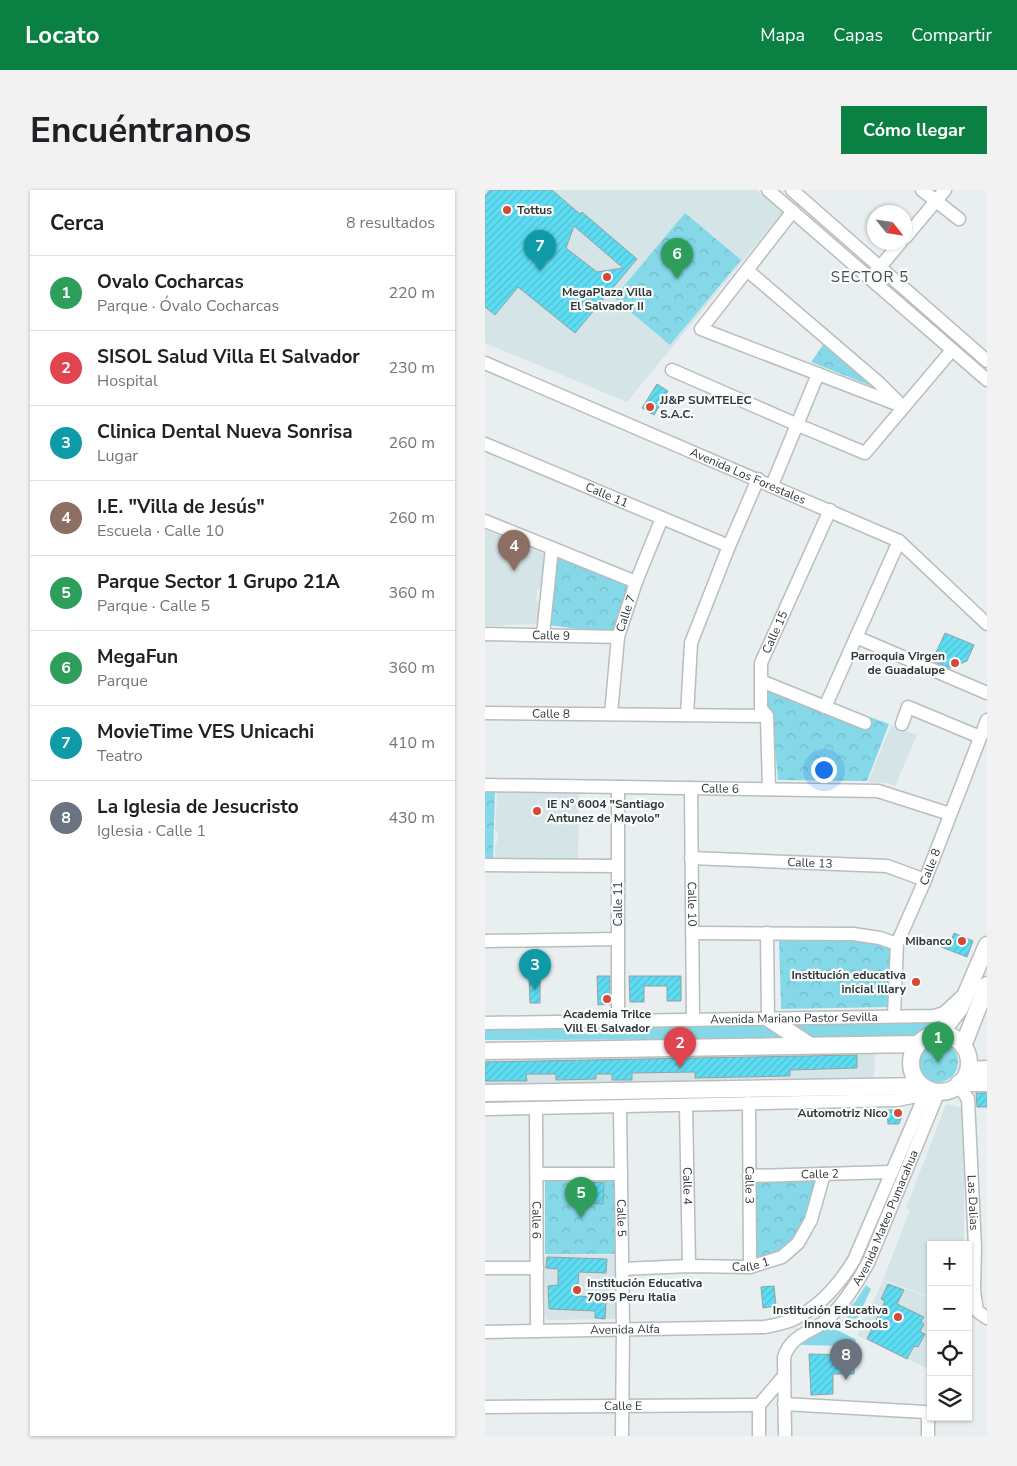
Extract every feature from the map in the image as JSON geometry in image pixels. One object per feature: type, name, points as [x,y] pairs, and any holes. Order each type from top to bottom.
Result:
[{"type":"main road","points":[[963,1046],[982,1009],[979,985],[987,945]]},
{"type":"main road","points":[[940,1034],[979,985]]},
{"type":"main road","points":[[768,1018],[809,1046]]},
{"type":"main road","points":[[929,1088],[914,1075],[911,1067],[914,1051],[925,1038],[940,1034],[949,1035],[957,1039],[963,1046],[969,1061],[962,1079]]},
{"type":"main road","points":[[485,1051],[918,1044]]},
{"type":"main road","points":[[485,1093],[929,1088],[946,1091],[962,1079],[987,1069]]},
{"type":"main road","points":[[962,1079],[987,1083]]},
{"type":"street","points":[[768,190],[987,380]]},
{"type":"street","points":[[792,190],[987,361]]},
{"type":"street","points":[[922,190],[959,219]]},
{"type":"street","points":[[912,230],[945,190]]},
{"type":"street","points":[[793,211],[701,328],[904,407]]},
{"type":"street","points":[[870,278],[894,250]]},
{"type":"street","points":[[747,270],[879,383],[904,407]]},
{"type":"street","points":[[672,370],[865,453],[953,350]]},
{"type":"street","name":"Avenida Los Forestales","points":[[485,363],[899,541],[987,624]]},
{"type":"street","points":[[772,485],[818,374]]},
{"type":"street","name":"Calle 11","points":[[485,444],[729,546]]},
{"type":"street","points":[[687,715],[691,643],[729,546],[758,480]]},
{"type":"street","name":"Calle 15","points":[[769,789],[767,716],[761,709],[761,663],[830,510]]},
{"type":"street","name":"Calle 7","points":[[611,714],[618,637],[636,582],[662,518]]},
{"type":"street","points":[[485,521],[636,582]]},
{"type":"street","points":[[825,707],[855,636],[899,541]]},
{"type":"street","points":[[543,635],[552,548]]},
{"type":"street","name":"Calle 9","points":[[485,634],[618,637]]},
{"type":"street","points":[[855,636],[987,693]]},
{"type":"street","points":[[761,681],[865,723]]},
{"type":"street","points":[[902,724],[908,707],[981,737]]},
{"type":"street","name":"Calle 8","points":[[485,713],[767,716]]},
{"type":"street","name":"Calle 8","points":[[894,1016],[897,944],[925,880],[987,720]]},
{"type":"street","name":"Calle 6","points":[[485,785],[878,791],[950,814]]},
{"type":"street","name":"Calle 11","points":[[618,787],[618,1020]]},
{"type":"street","name":"Calle 10","points":[[691,788],[693,1019]]},
{"type":"street","name":"Calle 13","points":[[691,858],[887,866],[925,880]]},
{"type":"street","points":[[485,865],[618,866]]},
{"type":"street","points":[[767,933],[768,1018]]},
{"type":"street","points":[[692,934],[859,935],[881,938],[897,944]]},
{"type":"street","points":[[485,941],[618,939]]},
{"type":"street","name":"Avenida Mariano Pastor Sevilla","points":[[485,1023],[934,1016],[944,1013],[979,985]]},
{"type":"street","name":"Las Dalias","points":[[962,1079],[968,1099],[981,1247],[975,1291],[977,1311],[987,1318]]},
{"type":"street","points":[[485,1110],[897,1100],[917,1096],[929,1088]]},
{"type":"street","name":"Avenida Mateo Pumacahua","points":[[765,1327],[795,1318],[810,1309],[823,1299],[846,1274],[854,1260],[929,1088]]},
{"type":"street","name":"Avenida Mateo Pumacahua","points":[[785,1436],[784,1358],[787,1349],[797,1338],[827,1320],[842,1305],[869,1261],[929,1088]]},
{"type":"street","name":"Calle 3","points":[[749,1103],[750,1267]]},
{"type":"street","name":"Calle 4","points":[[686,1106],[689,1266]]},
{"type":"street","name":"Calle 5","points":[[621,1107],[623,1329]]},
{"type":"street","name":"Calle 6","points":[[537,1108],[537,1331]]},
{"type":"street","name":"Calle 2","points":[[749,1176],[891,1172]]},
{"type":"street","points":[[537,1174],[621,1174]]},
{"type":"street","name":"Calle 1","points":[[622,1269],[689,1266],[750,1267],[782,1257],[798,1243],[811,1220],[824,1174]]},
{"type":"street","points":[[485,1268],[537,1268]]},
{"type":"street","name":"Avenida Alfa","points":[[485,1332],[765,1327]]},
{"type":"street","points":[[622,1436],[623,1329]]},
{"type":"street","points":[[759,1436],[759,1405],[784,1376]]},
{"type":"street","points":[[784,1404],[925,1412],[928,1414],[928,1436]]},
{"type":"street","name":"Calle E","points":[[485,1407],[759,1405]]},
{"type":"shaded area","name":"MegaPlaza Villa El Salvador II","points":[[485,190],[757,190],[783,212],[627,402],[485,343]]},
{"type":"shaded area","points":[[485,530],[544,554],[541,587],[537,591],[536,600],[540,603],[537,624],[485,626]]},
{"type":"shaded area","points":[[891,725],[917,735],[895,786],[887,783],[868,782]]},
{"type":"shaded area","name":"IE N° 6004 \"Santiago Antunez de Mayolo\"","points":[[497,792],[579,792],[578,858],[495,858],[495,845],[498,839],[498,832],[495,830]]},
{"type":"shaded area","points":[[875,1049],[874,1077],[485,1084],[485,1059]]},
{"type":"shaded area","points":[[946,1104],[964,1108],[964,1241],[927,1241],[927,1296],[883,1280],[910,1210],[906,1208]]},
{"type":"shaded area","name":"Institución Educativa 7095 Peru Italia","points":[[549,1254],[615,1255],[615,1283],[610,1287],[610,1294],[615,1298],[616,1317],[614,1319],[548,1320],[545,1317],[544,1258]]},
{"type":"shaded area","name":"Institución Educativa Innova Schools","points":[[883,1281],[927,1297],[926,1368],[857,1335]]},
{"type":"green space","points":[[685,213],[741,260],[670,345],[614,298]]},
{"type":"green space","points":[[825,342],[879,389],[811,362]]},
{"type":"green space","points":[[556,558],[628,584],[630,588],[615,634],[549,625]]},
{"type":"green space","points":[[766,689],[866,728],[870,717],[889,724],[867,781],[778,780],[772,717],[764,707]]},
{"type":"green space","points":[[485,790],[495,790],[493,860],[485,860]]},
{"type":"green space","points":[[855,939],[893,948],[889,1007],[781,1009],[779,941]]},
{"type":"green space","points":[[783,1022],[939,1022],[922,1034],[911,1037],[810,1037]]},
{"type":"green space","points":[[763,1025],[785,1039],[485,1040],[485,1030]]},
{"type":"green space","points":[[942,1042],[949,1045],[955,1051],[958,1062],[957,1070],[949,1079],[942,1082],[934,1082],[927,1079],[919,1070],[918,1058],[921,1051],[930,1043]]},
{"type":"green space","points":[[754,1178],[818,1178],[802,1231],[781,1252],[754,1261]]},
{"type":"green space","points":[[545,1181],[618,1181],[617,1254],[545,1254]]},
{"type":"green space","points":[[866,1285],[871,1289],[857,1319],[849,1318],[845,1315],[845,1311],[855,1302]]},
{"type":"green space","points":[[829,1326],[856,1341],[847,1346],[802,1344]]},
{"type":"building","points":[[490,190],[552,190],[580,214],[582,212],[637,259],[575,333],[518,287],[495,315],[485,307],[485,196]],"holes":[[[574,226],[623,268],[597,272],[566,248]]]},
{"type":"building","points":[[657,384],[668,391],[654,415],[642,408]]},
{"type":"building","points":[[945,633],[974,645],[967,661],[950,668],[932,661]]},
{"type":"building","points":[[954,933],[973,941],[967,957],[941,947],[944,938],[951,941]]},
{"type":"building","points":[[529,976],[540,976],[540,1003],[530,1003]]},
{"type":"building","points":[[597,976],[610,976],[610,1004],[598,1005]]},
{"type":"building","points":[[629,976],[681,976],[681,1001],[667,1001],[667,986],[644,986],[644,1002],[630,1002]]},
{"type":"building","points":[[857,1055],[857,1068],[790,1070],[790,1076],[695,1078],[695,1072],[632,1073],[632,1080],[612,1080],[612,1074],[596,1074],[596,1079],[556,1080],[556,1074],[526,1074],[527,1081],[485,1081],[485,1062]]},
{"type":"building","points":[[976,1093],[987,1093],[987,1107],[977,1107]]},
{"type":"building","points":[[887,1110],[901,1110],[903,1114],[899,1124],[888,1124]]},
{"type":"building","points":[[586,1182],[604,1183],[603,1204],[585,1203]]},
{"type":"building","points":[[547,1257],[607,1259],[606,1273],[579,1272],[577,1296],[596,1297],[596,1302],[606,1302],[605,1319],[595,1318],[595,1311],[549,1309],[548,1286],[558,1285],[558,1269],[546,1268]]},
{"type":"building","points":[[888,1284],[904,1290],[897,1304],[924,1317],[921,1322],[924,1324],[920,1332],[925,1334],[918,1347],[914,1346],[907,1359],[867,1339],[885,1301],[881,1299]]},
{"type":"building","points":[[774,1286],[776,1306],[763,1308],[761,1287]]},
{"type":"building","points":[[809,1354],[855,1355],[854,1374],[833,1374],[833,1394],[811,1395]]},
{"type":"place","name":"Tottus","points":[[507,210]]},
{"type":"place","name":"MovieTime VES Unicachi","points":[[540,271]]},
{"type":"place","name":"MegaPlaza Villa El Salvador II","points":[[607,277]]},
{"type":"place","name":"MegaFun","points":[[677,279]]},
{"type":"place","name":"JJ&P SUMTELEC S.A.C.","points":[[650,407]]},
{"type":"place","name":"I.E. \"Villa de Jesús\"","points":[[514,571]]},
{"type":"place","name":"Parroquia Virgen de Guadalupe","points":[[955,663]]},
{"type":"place","name":"IE N° 6004 \"Santiago Antunez de Mayolo\"","points":[[537,811]]},
{"type":"place","name":"Mibanco","points":[[962,941]]},
{"type":"place","name":"Institución educativa inicial Illary","points":[[916,982]]},
{"type":"place","name":"Clinica Dental Nueva Sonrisa","points":[[535,990]]},
{"type":"place","name":"Academia Trilce Vill El Salvador","points":[[607,999]]},
{"type":"place","name":"Ovalo Cocharcas","points":[[938,1063]]},
{"type":"place","name":"SISOL Salud Villa El Salvador","points":[[680,1068]]},
{"type":"place","name":"Automotriz Nico","points":[[898,1113]]},
{"type":"place","name":"Parque Sector 1 Grupo 21A","points":[[581,1218]]},
{"type":"place","name":"Institución Educativa 7095 Peru Italia","points":[[577,1290]]},
{"type":"place","name":"Institución Educativa Innova Schools","points":[[898,1317]]},
{"type":"place","name":"La Iglesia de Jesucristo","points":[[846,1380]]},
{"type":"district","name":"SECTOR 5","points":[[870,277]]}]
